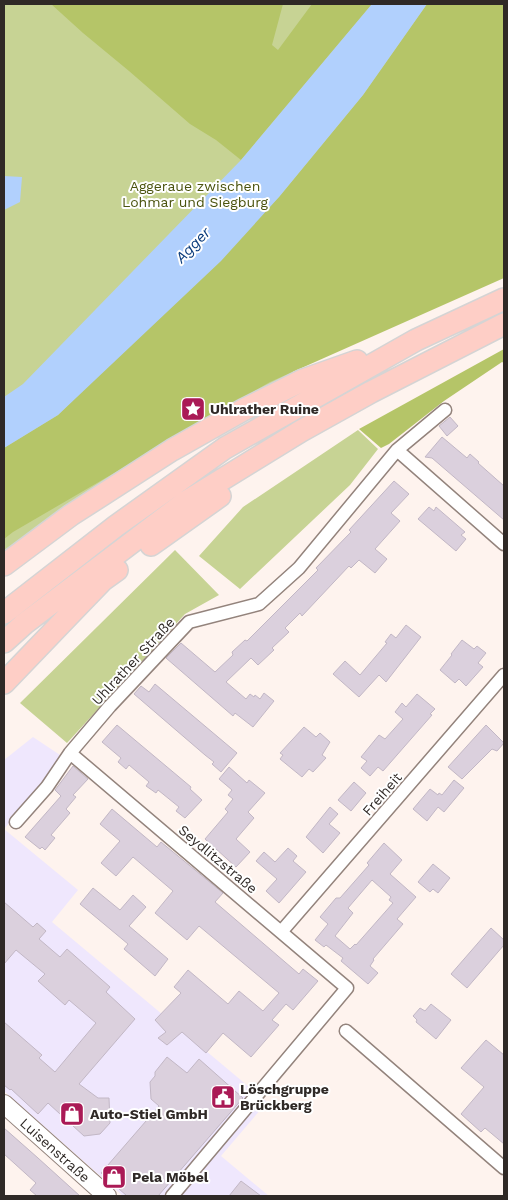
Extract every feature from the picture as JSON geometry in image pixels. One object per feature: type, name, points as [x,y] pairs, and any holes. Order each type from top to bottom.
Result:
[{"type":"highway","points":[[4,613],[116,526],[225,448],[416,340],[504,299]]},
{"type":"highway","points":[[4,642],[24,624],[184,502],[301,431],[371,392],[504,324]]},
{"type":"highway","points":[[4,565],[78,510],[172,450],[243,410],[303,380],[416,340]]},
{"type":"highway","points":[[4,683],[103,580],[261,466],[301,431]]},
{"type":"main road","name":"Luisenstraße","points":[[6,1110],[107,1196]]},
{"type":"street","name":"Uhlrather Straße","points":[[16,822],[47,787],[70,753],[110,706],[188,622],[260,604],[299,568],[397,450],[444,410]]},
{"type":"street","points":[[397,450],[504,544]]},
{"type":"street","name":"Freiheit","points":[[281,932],[504,675]]},
{"type":"street","name":"Seydlitzstraße","points":[[70,753],[347,988],[172,1196]]},
{"type":"street","points":[[346,1031],[504,1168]]},
{"type":"shaded area","points":[[33,737],[60,755],[42,784],[4,829],[4,760]]},
{"type":"shaded area","points":[[4,829],[78,890],[52,922],[267,1102],[221,1156],[269,1196],[123,1196],[4,1091]]},
{"type":"green space","name":"Aggeraue zwischen Lohmar und Siegburg","points":[[4,4],[504,4],[287,361],[297,379],[4,562]]},
{"type":"green space","points":[[51,4],[283,4],[272,45],[278,50],[312,4],[372,4],[241,160],[216,140],[190,124]]},
{"type":"green space","points":[[427,4],[504,4],[504,278],[270,382],[4,539],[4,448],[58,415],[279,197],[363,95]]},
{"type":"green space","points":[[504,349],[504,363],[502,362],[444,401],[389,444],[381,448],[359,429]]},
{"type":"green space","points":[[358,430],[378,449],[350,485],[240,589],[199,556],[243,507]]},
{"type":"green space","points":[[175,550],[219,595],[185,614],[67,743],[20,703]]},
{"type":"water","name":"Agger","points":[[372,4],[427,4],[363,95],[279,197],[221,261],[58,415],[4,448],[4,397],[23,384],[241,160]]},
{"type":"water","points":[[4,176],[22,177],[20,202],[4,210]]},
{"type":"building","points":[[450,417],[458,426],[447,436],[439,426]]},
{"type":"building","points":[[442,437],[467,458],[470,454],[504,486],[504,520],[432,458],[425,457]]},
{"type":"building","points":[[394,481],[409,494],[391,513],[400,521],[375,549],[387,559],[375,573],[359,560],[351,568],[349,566],[302,616],[300,613],[285,628],[289,632],[272,648],[274,650],[258,665],[251,658],[226,682],[246,699],[250,694],[260,699],[264,693],[274,701],[253,727],[235,713],[233,716],[166,658],[181,643],[215,672],[233,655],[232,652],[245,640],[247,641],[318,570],[316,568],[351,532],[349,530]]},
{"type":"building","points":[[429,507],[434,511],[436,507],[465,532],[461,535],[466,539],[456,551],[418,519]]},
{"type":"building","points":[[406,625],[421,637],[386,682],[379,675],[359,697],[333,674],[345,661],[360,675],[387,643],[385,642],[391,634],[396,638]]},
{"type":"building","points":[[462,640],[474,649],[477,646],[486,653],[478,663],[483,667],[466,686],[459,679],[455,683],[440,670]]},
{"type":"building","points":[[155,684],[237,753],[221,772],[212,764],[214,762],[134,694],[141,686],[149,692]]},
{"type":"building","points":[[417,694],[435,709],[430,714],[432,715],[383,771],[378,767],[370,776],[361,768],[367,761],[361,757],[379,735],[385,739],[403,719],[395,712],[402,703],[406,707]]},
{"type":"building","points":[[117,725],[191,787],[190,789],[202,800],[185,818],[176,811],[179,807],[158,790],[156,793],[146,786],[149,782],[129,765],[126,769],[118,762],[121,758],[102,742]]},
{"type":"building","points":[[486,725],[504,743],[497,751],[492,749],[462,779],[448,767]]},
{"type":"building","points":[[304,727],[316,737],[320,733],[330,742],[322,755],[326,758],[313,772],[309,769],[302,777],[280,759],[283,755],[280,753]]},
{"type":"building","points":[[73,766],[88,779],[73,795],[76,797],[66,809],[70,813],[51,835],[55,838],[45,850],[42,847],[40,849],[25,837],[61,796],[55,790]]},
{"type":"building","points":[[229,767],[247,783],[249,780],[265,793],[248,812],[254,818],[236,839],[250,852],[236,867],[205,839],[228,812],[225,809],[233,799],[228,795],[232,790],[219,779]]},
{"type":"building","points":[[454,780],[464,788],[444,812],[438,807],[427,821],[413,809],[430,789],[438,795],[439,793],[442,795]]},
{"type":"building","points":[[354,782],[366,793],[351,811],[338,800]]},
{"type":"building","points":[[330,807],[338,814],[329,824],[340,833],[323,853],[306,837]]},
{"type":"building","points":[[112,809],[157,847],[161,842],[223,893],[215,902],[299,974],[303,969],[318,981],[293,1010],[286,1004],[272,1020],[279,1025],[251,1057],[223,1033],[206,1053],[182,1032],[167,1045],[158,1038],[166,1032],[155,1020],[181,993],[174,987],[188,970],[228,1004],[239,991],[263,1011],[279,993],[199,926],[187,940],[155,913],[173,891],[133,857],[116,876],[101,863],[120,841],[100,824]]},
{"type":"building","points":[[384,843],[402,860],[390,874],[416,897],[397,919],[403,924],[373,959],[370,966],[378,973],[368,984],[341,961],[343,958],[326,945],[324,947],[315,940],[328,924],[320,917],[336,898],[340,898],[369,865],[367,863]],"holes":[[[372,880],[391,897],[389,900],[393,903],[356,945],[350,949],[335,936],[353,913],[348,908]]]},
{"type":"building","points":[[288,848],[297,856],[293,861],[306,872],[279,903],[266,891],[277,879],[256,861],[264,852],[275,862]]},
{"type":"building","points":[[433,864],[450,878],[438,893],[433,889],[430,892],[418,882]]},
{"type":"building","points":[[93,888],[120,910],[133,895],[146,907],[129,926],[168,959],[155,976],[124,949],[128,944],[80,904]]},
{"type":"building","points":[[4,902],[33,927],[37,923],[46,931],[39,939],[60,957],[67,949],[110,987],[106,992],[135,1019],[79,1084],[98,1098],[109,1098],[110,1123],[100,1134],[84,1136],[48,1103],[38,1114],[4,1085],[4,1022],[42,1055],[39,1058],[55,1072],[96,1023],[69,1000],[65,1005],[38,981],[45,974],[16,950],[4,964]]},
{"type":"building","points":[[491,928],[504,940],[504,945],[467,988],[451,974]]},
{"type":"building","points":[[431,1004],[451,1020],[436,1039],[416,1022],[417,1020],[413,1016],[420,1008],[425,1011]]},
{"type":"building","points":[[486,1040],[504,1055],[504,1144],[485,1128],[481,1132],[461,1114],[484,1087],[461,1068]]},
{"type":"building","points":[[167,1057],[187,1073],[199,1059],[243,1098],[158,1196],[127,1196],[101,1173],[159,1106],[151,1099],[150,1082]]},
{"type":"building","points":[[4,1128],[80,1196],[37,1196],[30,1190],[36,1183],[4,1154]]},
{"type":"building","points":[[241,1181],[261,1196],[229,1196]]},
{"type":"place","name":"Uhlrather Ruine","points":[[193,409]]},
{"type":"place","name":"Löschgruppe Brückberg","points":[[223,1097]]},
{"type":"place","name":"Auto-Stiel GmbH","points":[[72,1114]]},
{"type":"place","name":"Pela Möbel","points":[[114,1177]]}]
